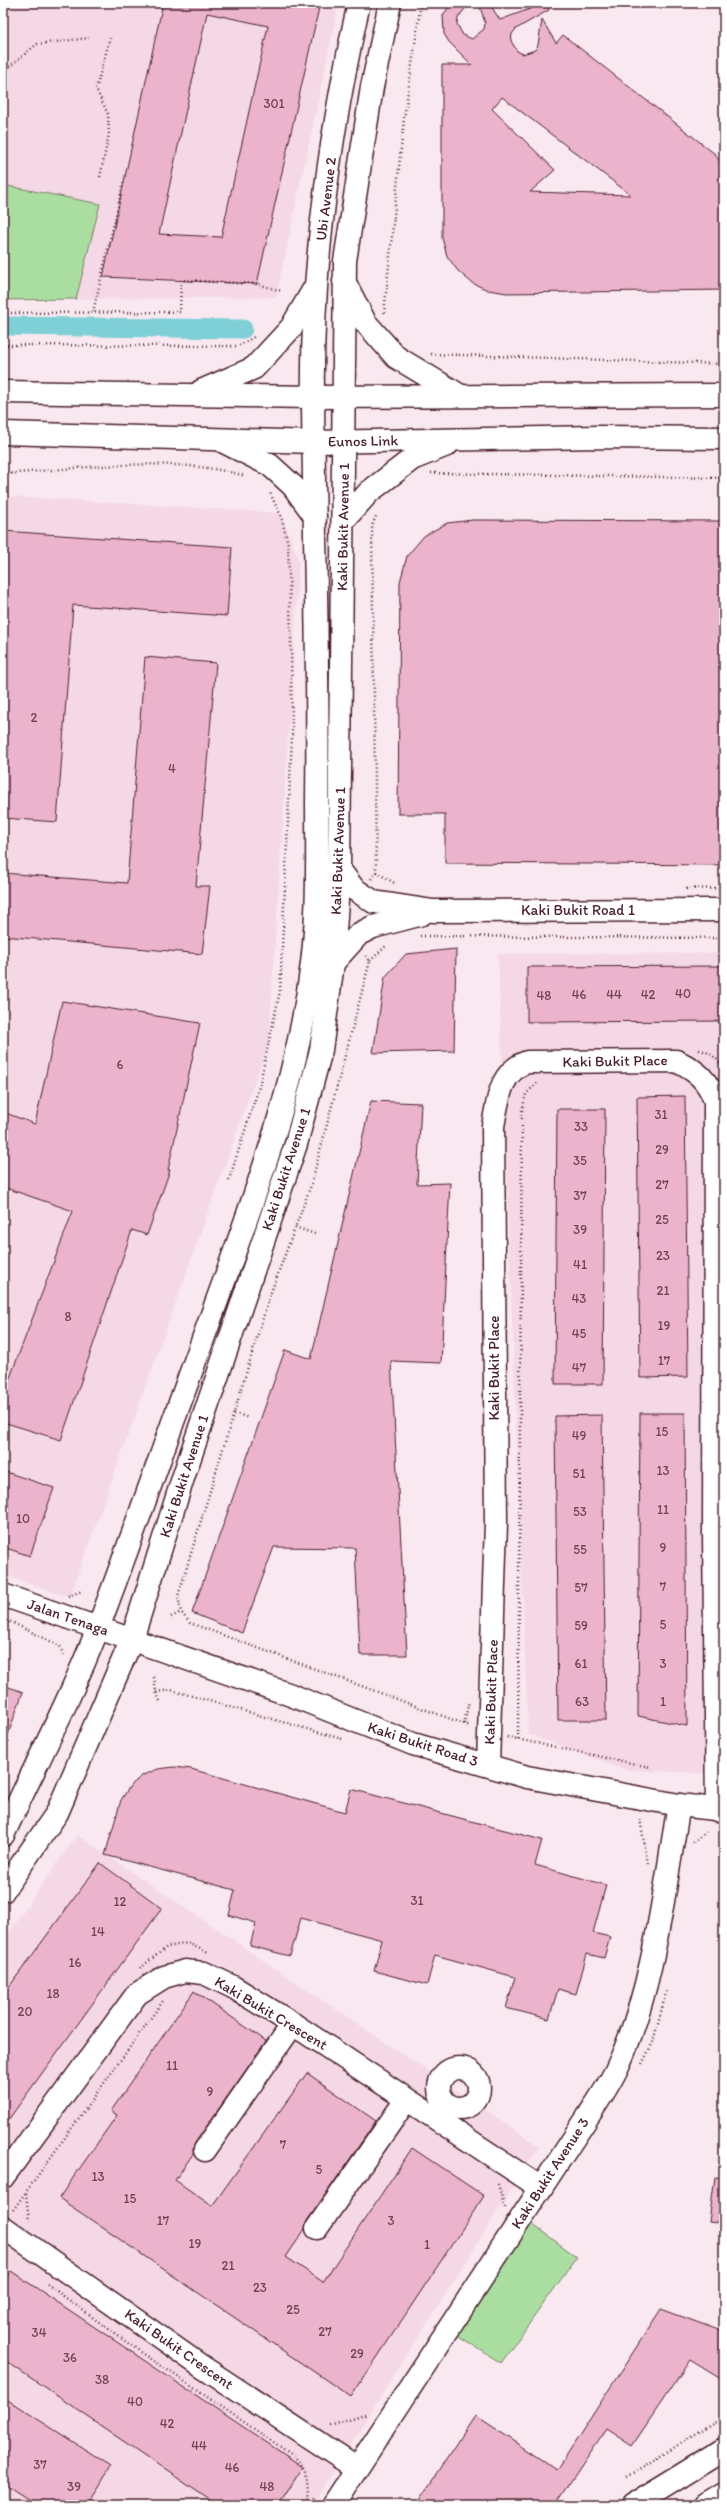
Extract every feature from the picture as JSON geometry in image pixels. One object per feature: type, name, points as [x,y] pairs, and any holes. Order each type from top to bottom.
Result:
[{"type":"main road","name":"Ubi Avenue 2","points":[[312,397],[315,287],[332,145],[346,63],[359,3]]},
{"type":"main road","name":"Ubi Avenue 2","points":[[342,396],[344,261],[372,88],[390,3]]},
{"type":"main road","points":[[344,281],[365,322],[396,358],[459,395]]},
{"type":"main road","points":[[196,394],[254,368],[291,328],[315,287]]},
{"type":"main road","points":[[3,392],[312,397],[459,395],[724,395]]},
{"type":"main road","name":"Kaki Bukit Avenue 1","points":[[3,1891],[57,1813],[132,1639],[183,1478],[296,1144],[321,1050],[333,963],[339,869],[344,440],[342,396]]},
{"type":"main road","name":"Kaki Bukit Avenue 1","points":[[3,1835],[98,1628],[237,1246],[273,1136],[297,1045],[310,978],[316,917],[318,733],[312,397]]},
{"type":"main road","name":"Eunos Link","points":[[3,432],[314,442],[344,440],[458,440],[598,437],[724,438]]},
{"type":"main road","points":[[218,439],[270,465],[293,486],[315,516]]},
{"type":"main road","points":[[342,521],[369,492],[412,459],[458,440]]},
{"type":"main road","name":"Kaki Bukit Road 1","points":[[339,869],[354,889],[374,902],[433,911],[724,910]]},
{"type":"main road","name":"Kaki Bukit Road 1","points":[[333,963],[359,934],[389,922],[433,911]]},
{"type":"main road","name":"Kaki Bukit Place","points":[[488,1765],[496,1523],[493,1126],[500,1089],[508,1073],[527,1062],[676,1061],[694,1069],[702,1077],[711,1088],[715,1101],[714,1533],[720,1810]]},
{"type":"main road","name":"Jalan Tenaga","points":[[3,1595],[132,1639]]},
{"type":"main road","name":"Kaki Bukit Road 3","points":[[132,1639],[291,1695],[413,1744],[527,1777],[679,1805],[720,1810]]},
{"type":"main road","name":"Kaki Bukit Avenue 3","points":[[333,2505],[611,2079],[638,2014],[655,1940],[679,1805]]},
{"type":"main road","name":"Kaki Bukit Crescent","points":[[3,2177],[137,1994],[164,1977],[185,1972],[204,1973],[233,1987],[293,2024],[428,2114]]},
{"type":"main road","points":[[205,2150],[293,2024]]},
{"type":"main road","points":[[454,2068],[464,2068],[474,2074],[479,2084],[479,2094],[473,2104],[463,2109],[453,2108],[445,2103],[440,2095],[439,2084],[444,2074],[454,2068]]},
{"type":"main road","points":[[440,2095],[428,2114],[540,2188]]},
{"type":"main road","points":[[317,2228],[406,2100]]},
{"type":"main road","points":[[457,2133],[463,2109]]},
{"type":"main road","name":"Kaki Bukit Crescent","points":[[3,2227],[201,2366],[356,2468]]},
{"type":"main road","points":[[635,2503],[724,2449]]},
{"type":"main road","points":[[706,2505],[724,2494]]},
{"type":"path","points":[[383,317],[404,119],[421,3]]},
{"type":"path","points":[[3,72],[37,44],[89,38]]},
{"type":"path","points":[[100,177],[109,134],[108,114],[96,89],[110,38]]},
{"type":"path","points":[[93,312],[124,180]]},
{"type":"path","points":[[3,313],[180,312],[181,280],[257,284],[282,291]]},
{"type":"path","points":[[3,345],[238,346],[257,336]]},
{"type":"path","points":[[427,354],[724,364]]},
{"type":"path","points":[[3,474],[176,463],[219,469],[248,477]]},
{"type":"path","points":[[425,473],[724,478]]},
{"type":"path","points":[[229,1180],[259,1087],[280,992],[292,737],[291,629],[288,544],[281,516],[267,487]]},
{"type":"path","points":[[364,896],[369,882],[376,872],[372,526],[378,512]]},
{"type":"path","points":[[359,934],[362,949],[370,961]]},
{"type":"path","points":[[413,936],[724,938]]},
{"type":"path","points":[[389,944],[370,961],[311,1185],[270,1295],[178,1596],[180,1612],[190,1623],[490,1733],[650,1767]]},
{"type":"path","points":[[518,1739],[522,1111],[526,1094],[538,1082],[546,1081]]},
{"type":"path","points":[[295,1227],[315,1234]]},
{"type":"path","points":[[234,1413],[249,1418]]},
{"type":"path","points":[[171,1617],[180,1612]]},
{"type":"path","points":[[3,1618],[60,1646],[65,1660]]},
{"type":"path","points":[[3,1634],[9,1620]]},
{"type":"path","points":[[154,1677],[156,1692],[160,1701]]},
{"type":"path","points":[[3,2255],[16,2261]]},
{"type":"path","points":[[41,2280],[125,2341],[294,2456],[306,2470],[310,2504]]},
{"type":"path","points":[[626,2477],[724,2417]]},
{"type":"shaded area","points":[[3,3],[339,3],[276,297],[76,299],[100,204],[3,185]]},
{"type":"shaded area","points":[[3,496],[281,513],[299,562],[269,1042],[70,1597],[3,1575]]},
{"type":"shaded area","points":[[724,953],[724,1774],[625,1770],[528,1734],[498,954]]},
{"type":"shaded area","points":[[77,1835],[539,2146],[312,2505],[3,2505],[3,1941]]},
{"type":"green space","points":[[3,185],[100,204],[76,299],[3,300]]},
{"type":"green space","points":[[525,2219],[577,2257],[501,2363],[451,2331]]},
{"type":"building","points":[[163,3],[320,3],[257,284],[103,277]],"holes":[[[207,13],[268,26],[221,237],[159,234]]]},
{"type":"building","points":[[452,3],[469,3],[458,18],[457,24],[463,35],[472,39],[484,29],[485,23],[479,3],[489,3],[500,20],[546,3],[549,10],[516,29],[512,34],[511,41],[517,51],[523,54],[535,50],[538,45],[542,20],[556,43],[563,35],[715,154],[724,168],[724,290],[507,293],[488,290],[472,283],[458,271],[447,256],[442,238],[442,65],[472,65],[449,42],[444,34],[443,15]],"holes":[[[502,97],[631,195],[530,192],[555,170],[492,109]]]},
{"type":"building","points":[[473,520],[724,521],[723,865],[445,863],[445,814],[398,814],[400,582],[407,556],[424,536],[447,523]]},
{"type":"building","points":[[3,531],[232,547],[227,616],[73,605],[57,822],[3,818]]},
{"type":"building","points":[[145,657],[216,663],[196,886],[210,886],[202,954],[3,936],[3,873],[127,883]]},
{"type":"building","points":[[456,949],[454,1051],[373,1053],[385,977],[406,954]]},
{"type":"building","points":[[724,966],[724,1021],[527,1022],[527,967]]},
{"type":"building","points":[[62,1001],[200,1023],[168,1170],[170,1170],[147,1235],[132,1230],[61,1440],[3,1422],[3,1396],[73,1211],[3,1187],[3,1112],[35,1124]]},
{"type":"building","points":[[685,1096],[688,1377],[640,1378],[637,1097]]},
{"type":"building","points":[[371,1101],[421,1103],[417,1184],[450,1183],[441,1363],[391,1361],[407,1655],[360,1655],[355,1548],[274,1547],[242,1633],[192,1613],[285,1350],[311,1359]]},
{"type":"building","points":[[557,1109],[605,1109],[603,1384],[555,1384]]},
{"type":"building","points":[[640,1413],[685,1413],[687,1726],[638,1716]]},
{"type":"building","points":[[602,1415],[606,1720],[558,1720],[555,1416]]},
{"type":"building","points":[[3,1471],[54,1488],[30,1556],[3,1547]]},
{"type":"building","points":[[3,1685],[23,1692],[5,1743],[3,1743]]},
{"type":"building","points":[[174,1767],[191,1769],[345,1812],[351,1789],[542,1840],[535,1865],[606,1885],[593,1933],[610,1937],[604,1958],[587,1954],[576,1994],[558,1989],[549,2019],[506,2008],[515,1977],[435,1955],[427,1985],[374,1971],[382,1940],[301,1918],[290,1956],[250,1946],[256,1923],[229,1915],[235,1890],[105,1855],[121,1800],[130,1786],[143,1775],[158,1769]]},
{"type":"building","points":[[100,1863],[162,1908],[3,2127],[3,1995]]},
{"type":"building","points":[[194,1991],[266,2041],[195,2143],[193,2154],[175,2180],[212,2206],[307,2073],[376,2121],[307,2221],[305,2229],[286,2257],[323,2282],[412,2148],[484,2196],[351,2397],[59,2198],[117,2115],[111,2111]]},
{"type":"building","points":[[715,2177],[724,2178],[724,2224],[709,2222]]},
{"type":"building","points":[[11,2271],[303,2467],[278,2505],[217,2505],[3,2359],[3,2282]]},
{"type":"building","points":[[661,2309],[724,2332],[724,2381],[690,2360],[632,2446],[606,2429],[555,2505],[416,2505],[475,2416],[557,2470]]},
{"type":"building","points":[[3,2397],[111,2466],[86,2505],[37,2505],[3,2483]]},
{"type":"waterway","points":[[3,326],[243,329]]}]
